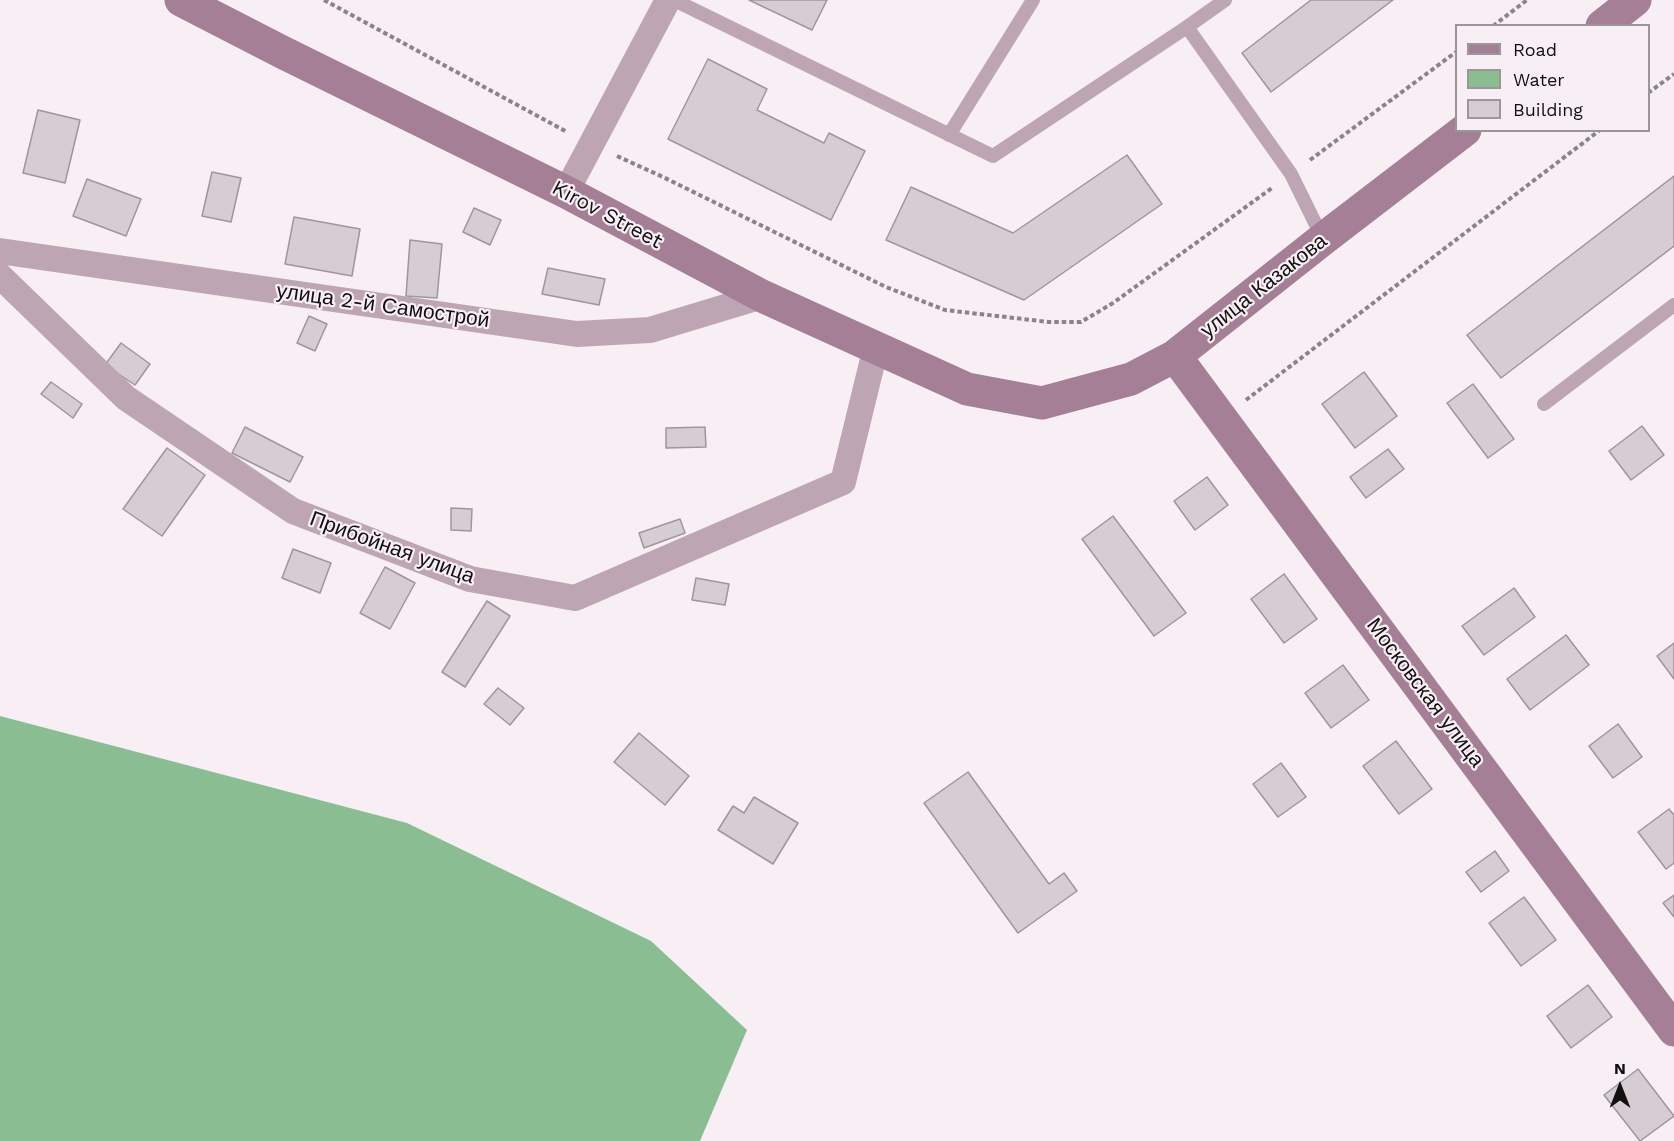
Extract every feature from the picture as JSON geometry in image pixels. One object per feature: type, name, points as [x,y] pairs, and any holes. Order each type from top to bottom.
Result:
[{"type":"main road","name":"Kirov Street","points":[[181,0],[566,192],[762,296],[967,389],[1042,403]]},
{"type":"main road","points":[[1605,24],[1635,0]]},
{"type":"main road","name":"улица Казакова","points":[[1042,403],[1131,380],[1175,356],[1462,132]]},
{"type":"main road","name":"Московская улица","points":[[1175,356],[1674,1030]]},
{"type":"street","points":[[566,192],[668,0]]},
{"type":"street","name":"улица 2-й Самострой","points":[[0,251],[577,334],[650,330],[762,296]]},
{"type":"street","name":"Прибойная улица","points":[[0,276],[126,398],[292,511],[470,579],[575,598],[843,482],[876,347]]},
{"type":"lane","points":[[674,0],[993,156],[1225,0]]},
{"type":"lane","points":[[949,135],[1033,0]]},
{"type":"lane","points":[[1187,27],[1291,174],[1323,239]]},
{"type":"lane","points":[[1544,404],[1674,305]]},
{"type":"path","points":[[324,0],[591,145],[663,177],[886,287],[945,310],[1049,322],[1081,322],[1113,303],[1455,53]]},
{"type":"path","points":[[1495,24],[1527,0]]},
{"type":"path","points":[[1650,92],[1674,74]]},
{"type":"path","points":[[1222,419],[1597,132]]},
{"type":"water","points":[[0,716],[407,823],[651,941],[747,1030],[700,1141],[0,1141]]},
{"type":"building","points":[[749,0],[827,0],[812,30]]},
{"type":"building","points":[[1311,0],[1393,0],[1271,92],[1242,53]]},
{"type":"building","points":[[708,59],[767,89],[757,110],[824,143],[829,133],[865,151],[831,220],[668,139]]},
{"type":"building","points":[[38,110],[80,120],[65,183],[23,173]]},
{"type":"building","points":[[1127,155],[1162,204],[1024,300],[886,240],[911,187],[1013,233]]},
{"type":"building","points":[[212,172],[241,178],[231,222],[202,216]]},
{"type":"building","points":[[1674,176],[1674,246],[1501,378],[1467,335]]},
{"type":"building","points":[[87,179],[141,199],[126,236],[73,216]]},
{"type":"building","points":[[474,208],[501,220],[490,245],[463,232]]},
{"type":"building","points":[[294,217],[360,229],[352,276],[285,264]]},
{"type":"building","points":[[410,240],[442,244],[437,298],[406,296]]},
{"type":"building","points":[[548,268],[605,279],[599,305],[542,294]]},
{"type":"building","points":[[309,316],[327,324],[315,351],[297,343]]},
{"type":"building","points":[[121,343],[150,364],[135,385],[105,365]]},
{"type":"building","points":[[1364,372],[1397,416],[1355,448],[1322,404]]},
{"type":"building","points":[[51,382],[82,404],[73,418],[41,394]]},
{"type":"building","points":[[1473,384],[1514,439],[1488,458],[1447,403]]},
{"type":"building","points":[[1642,426],[1664,455],[1631,480],[1609,451]]},
{"type":"building","points":[[245,427],[303,457],[290,482],[232,453]]},
{"type":"building","points":[[705,427],[706,447],[666,448],[666,428]]},
{"type":"building","points":[[167,448],[205,475],[162,536],[123,509]]},
{"type":"building","points":[[1388,449],[1404,469],[1366,498],[1350,477]]},
{"type":"building","points":[[1207,477],[1228,505],[1195,530],[1174,501]]},
{"type":"building","points":[[451,508],[472,509],[471,531],[451,530]]},
{"type":"building","points":[[1113,516],[1186,613],[1154,636],[1082,539]]},
{"type":"building","points":[[680,519],[685,533],[644,548],[639,533]]},
{"type":"building","points":[[293,549],[331,563],[320,593],[282,578]]},
{"type":"building","points":[[385,567],[415,583],[390,629],[360,613]]},
{"type":"building","points":[[1284,574],[1317,619],[1284,643],[1251,599]]},
{"type":"building","points":[[696,578],[729,584],[725,605],[692,600]]},
{"type":"building","points":[[1514,588],[1535,617],[1484,655],[1462,626]]},
{"type":"building","points":[[487,601],[510,616],[465,687],[442,672]]},
{"type":"building","points":[[1566,635],[1589,665],[1530,710],[1507,679]]},
{"type":"building","points":[[1674,643],[1674,679],[1657,656]]},
{"type":"building","points":[[1343,665],[1369,700],[1331,728],[1305,693]]},
{"type":"building","points":[[498,688],[524,708],[510,725],[484,704]]},
{"type":"building","points":[[1618,724],[1642,757],[1613,778],[1589,746]]},
{"type":"building","points":[[639,733],[689,776],[665,805],[614,762]]},
{"type":"building","points":[[1396,741],[1432,789],[1399,814],[1363,766]]},
{"type":"building","points":[[1281,763],[1306,797],[1278,817],[1253,784]]},
{"type":"building","points":[[968,772],[1049,884],[1064,873],[1077,891],[1018,933],[924,803]]},
{"type":"building","points":[[754,797],[798,823],[773,864],[718,830],[733,806],[744,813]]},
{"type":"building","points":[[1669,809],[1674,815],[1674,863],[1666,869],[1638,832]]},
{"type":"building","points":[[1495,851],[1509,871],[1481,892],[1466,872]]},
{"type":"building","points":[[1674,895],[1674,917],[1663,903]]},
{"type":"building","points":[[1524,897],[1556,940],[1521,966],[1489,923]]},
{"type":"building","points":[[1588,985],[1612,1017],[1571,1048],[1547,1016]]},
{"type":"building","points":[[1638,1069],[1674,1116],[1640,1141],[1604,1095]]}]
